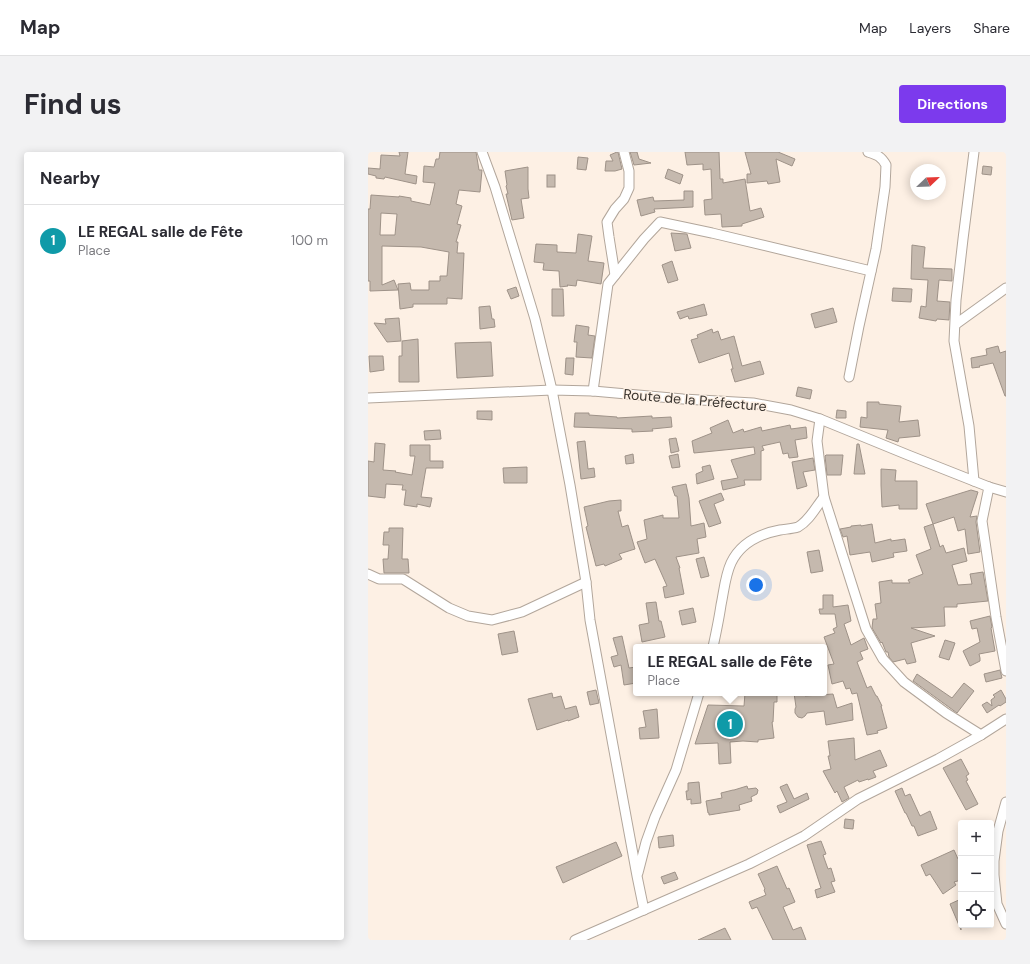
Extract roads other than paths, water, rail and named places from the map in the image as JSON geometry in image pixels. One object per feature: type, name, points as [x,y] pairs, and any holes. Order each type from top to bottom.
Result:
[{"type":"street","points":[[482,152],[495,187],[535,319],[552,390],[570,485],[586,582],[590,620],[644,910]]},
{"type":"street","points":[[615,275],[608,237],[607,222],[615,209],[624,199],[628,188],[629,171],[624,152]]},
{"type":"street","points":[[849,377],[876,249],[885,187],[886,166],[882,159],[877,155],[868,152]]},
{"type":"street","points":[[974,152],[958,277],[954,341],[969,426],[974,481]]},
{"type":"street","points":[[593,391],[608,284],[644,239],[660,222],[871,270]]},
{"type":"street","points":[[956,324],[1006,288]]},
{"type":"street","name":"Route de la Préfecture","points":[[368,398],[552,390],[593,391],[683,399],[753,403],[791,410],[820,419],[908,456],[1006,492]]},
{"type":"street","points":[[820,419],[816,441],[824,497],[866,630],[883,659],[904,682],[946,713],[981,735]]},
{"type":"street","points":[[989,487],[982,521],[996,617],[1006,671]]},
{"type":"street","points":[[714,644],[726,573],[740,550],[749,542],[760,536],[799,526],[808,518],[824,497]]},
{"type":"street","points":[[368,574],[379,579],[403,578],[449,608],[468,616],[492,620],[522,612],[586,582]]},
{"type":"street","points":[[637,876],[646,842],[655,817],[676,770],[698,696]]},
{"type":"street","points":[[575,940],[749,864],[804,836],[858,799],[938,759],[1006,719]]},
{"type":"street","points":[[1006,802],[998,831],[994,861],[997,904],[1006,924]]},
{"type":"place","name":"LE REGAL salle de Fête","points":[[730,724]]}]
